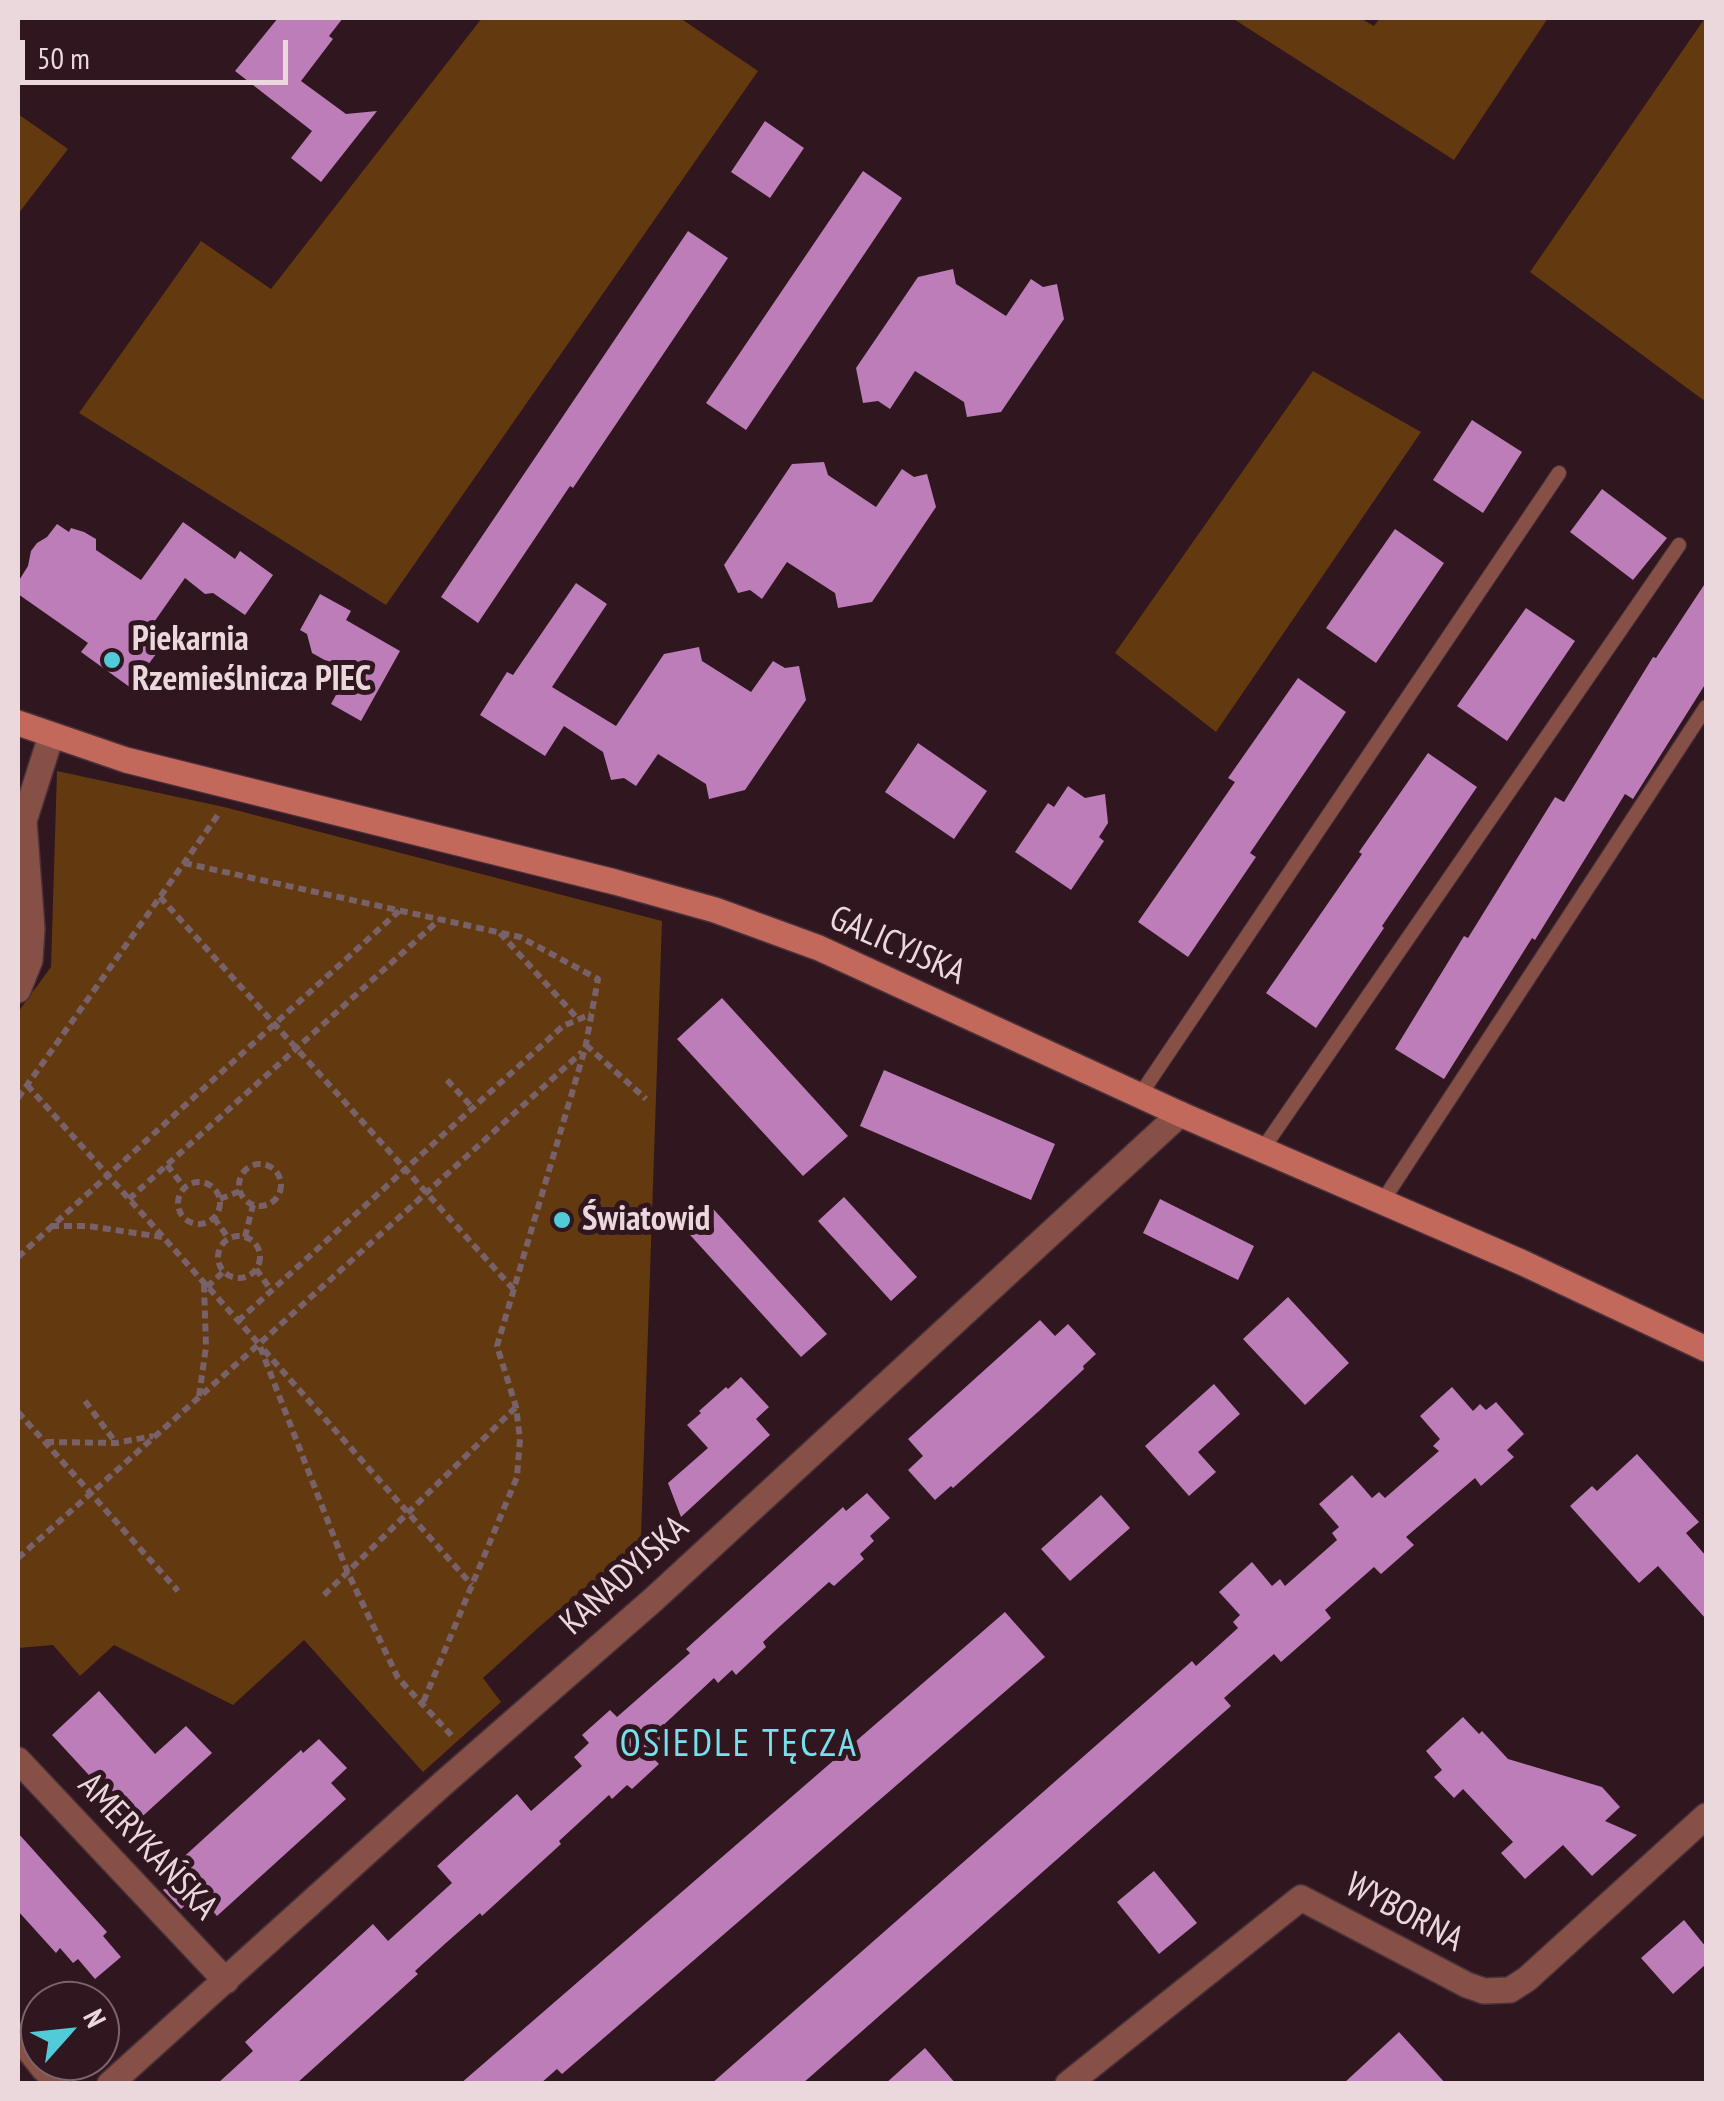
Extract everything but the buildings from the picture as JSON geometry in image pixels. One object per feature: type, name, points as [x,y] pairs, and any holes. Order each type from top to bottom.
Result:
[{"type":"street","name":"GALICYJSKA","points":[[18,723],[126,760],[715,910],[819,948],[1706,1349]]},
{"type":"street","points":[[18,990],[30,960],[32,929],[24,821],[51,736]]},
{"type":"street","name":"KANADYJSKA","points":[[110,2084],[439,1787],[654,1600],[1180,1114]]},
{"type":"street","name":"AMERYKAŃSKA","points":[[18,1760],[226,1982]]},
{"type":"street","name":"WYBORNA","points":[[1068,2084],[1301,1898],[1466,1985],[1484,1992],[1510,1990],[1527,1979],[1706,1816]]},
{"type":"street","points":[[18,2036],[44,2069],[62,2084]]},
{"type":"lane","points":[[1140,1095],[1559,472]]},
{"type":"lane","points":[[1262,1150],[1679,544]]},
{"type":"lane","points":[[1382,1202],[1706,708]]},
{"type":"path","points":[[18,1098],[224,807],[205,802]]},
{"type":"path","points":[[184,863],[520,937],[598,980],[586,1047],[497,1346],[516,1407],[520,1439],[518,1477],[422,1705]]},
{"type":"path","points":[[160,897],[516,1291]]},
{"type":"path","points":[[18,1257],[400,910]]},
{"type":"path","points":[[129,1199],[440,919]]},
{"type":"path","points":[[499,932],[578,1019]]},
{"type":"path","points":[[238,1321],[563,1026],[592,1013]]},
{"type":"path","points":[[586,1047],[646,1099]]},
{"type":"path","points":[[18,1558],[586,1047]]},
{"type":"path","points":[[447,1080],[472,1107]]},
{"type":"path","points":[[27,1085],[472,1585]]},
{"type":"path","points":[[262,1164],[274,1170],[281,1182],[279,1195],[269,1204],[253,1205],[240,1191],[240,1180],[248,1168],[262,1164]]},
{"type":"path","points":[[166,1165],[185,1188]]},
{"type":"path","points":[[193,1182],[208,1183],[214,1188],[220,1199],[214,1218],[196,1223],[184,1217],[178,1204],[185,1188],[193,1182]]},
{"type":"path","points":[[220,1199],[240,1191]]},
{"type":"path","points":[[244,1237],[253,1205]]},
{"type":"path","points":[[214,1218],[229,1238]]},
{"type":"path","points":[[51,1226],[88,1226],[163,1237]]},
{"type":"path","points":[[244,1237],[254,1242],[260,1253],[256,1270],[242,1278],[229,1275],[218,1259],[222,1244],[229,1238],[244,1237]]},
{"type":"path","points":[[256,1270],[272,1290]]},
{"type":"path","points":[[205,1284],[224,1271]]},
{"type":"path","points":[[198,1398],[206,1347],[205,1284]]},
{"type":"path","points":[[259,1344],[348,1573],[398,1678],[460,1744]]},
{"type":"path","points":[[85,1402],[116,1444]]},
{"type":"path","points":[[324,1595],[516,1407]]},
{"type":"path","points":[[18,1412],[178,1591]]},
{"type":"path","points":[[45,1442],[116,1444],[156,1436]]},
{"type":"shaded area","points":[[482,18],[680,18],[758,71],[386,605],[79,413],[201,241],[271,289]]},
{"type":"shaded area","points":[[1232,18],[1360,18],[1374,26],[1380,18],[1548,18],[1454,160]]},
{"type":"shaded area","points":[[1706,18],[1706,402],[1530,272]]},
{"type":"shaded area","points":[[18,114],[68,149],[18,214]]},
{"type":"shaded area","points":[[1313,371],[1421,432],[1216,732],[1115,653]]},
{"type":"shaded area","points":[[57,771],[224,807],[662,921],[641,1536],[658,1557],[612,1601],[593,1581],[483,1678],[501,1702],[423,1772],[304,1640],[233,1705],[114,1645],[80,1676],[53,1645],[18,1648],[18,1012],[51,967]]},
{"type":"place","name":"Piekarnia Rzemieślnicza PIEC","points":[[112,660]]},
{"type":"place","name":"Światowid","points":[[562,1220]]},
{"type":"district","name":"OSIEDLE TĘCZA","points":[[739,1745]]}]
